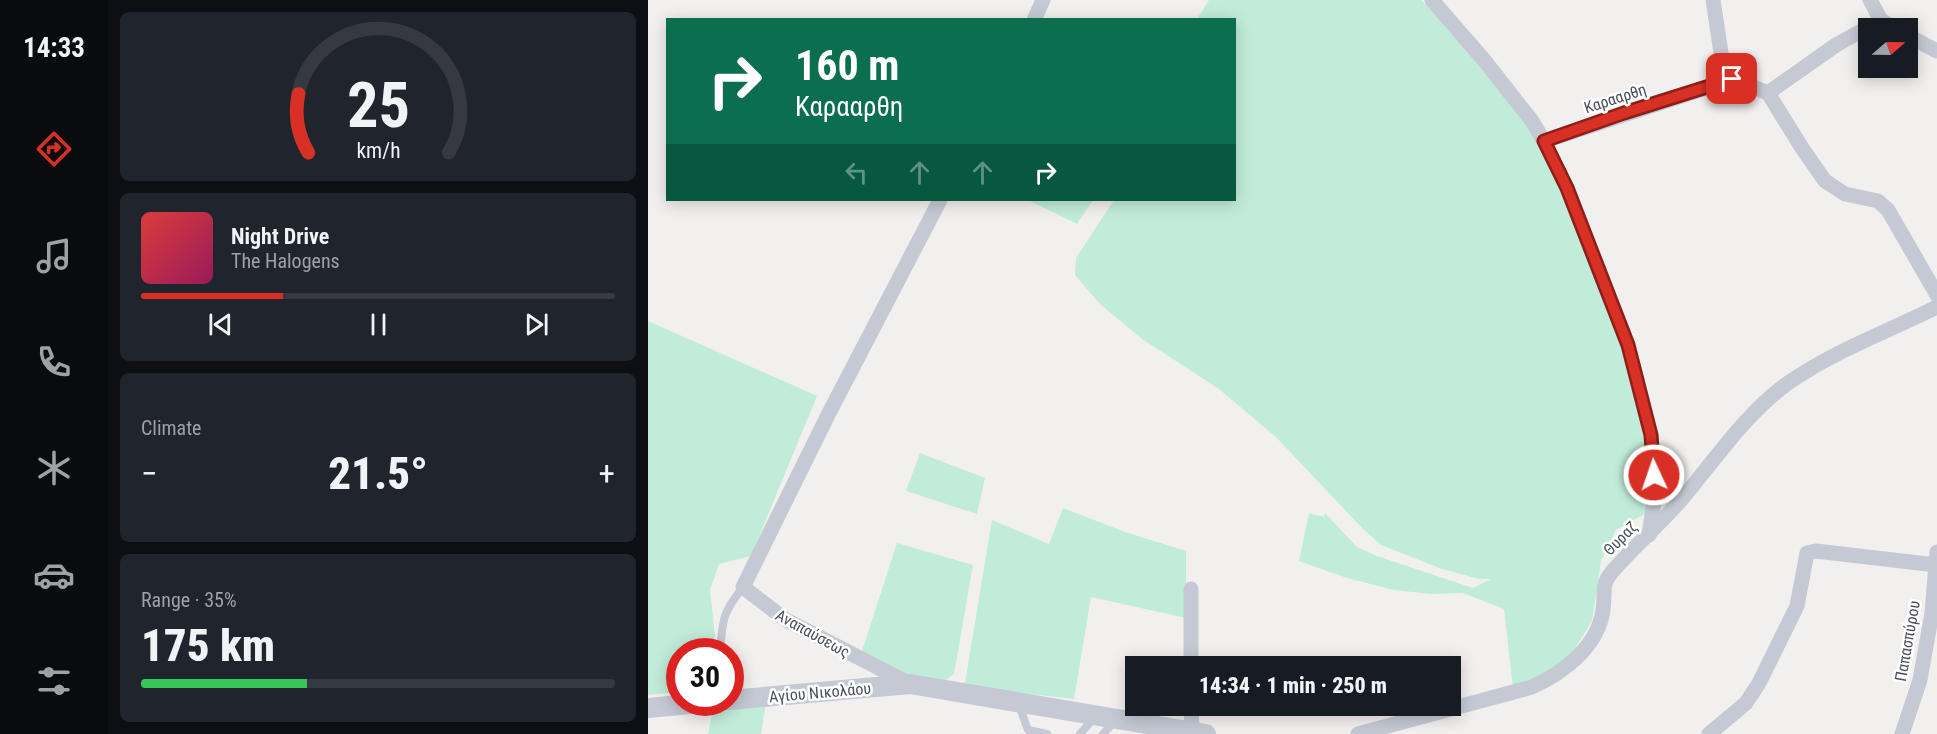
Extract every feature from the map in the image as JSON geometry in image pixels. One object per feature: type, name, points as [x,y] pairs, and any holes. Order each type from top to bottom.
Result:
[{"type":"street","points":[[1035,18],[1043,0]]},
{"type":"street","points":[[1431,0],[1496,75],[1532,121],[1567,188],[1628,345],[1638,379],[1651,435],[1655,495],[1649,535]]},
{"type":"street","points":[[1713,0],[1724,66],[1732,79],[1768,93],[1825,181],[1845,194],[1878,201],[1888,210],[1937,295]]},
{"type":"street","points":[[1870,0],[1883,18]]},
{"type":"street","points":[[1768,93],[1836,45],[1858,36]]},
{"type":"street","points":[[1918,41],[1937,51]]},
{"type":"street","name":"Καρααρθη","points":[[1544,141],[1732,79]]},
{"type":"street","points":[[743,586],[829,413],[939,201]]},
{"type":"street","name":"Θυραζ","points":[[1358,734],[1532,687],[1552,678],[1567,667],[1584,648],[1603,612],[1604,583],[1763,404],[1786,384],[1842,350],[1937,307]]},
{"type":"street","points":[[1709,734],[1746,703],[1760,683],[1797,606],[1807,553],[1816,551],[1936,559]]},
{"type":"street","name":"Παπασπύρου","points":[[1902,734],[1920,680],[1932,613],[1936,559]]},
{"type":"street","name":"Αναπαύσεως","points":[[743,586],[786,620],[910,684],[1018,702],[1100,725],[1117,719],[1199,733]]},
{"type":"street","points":[[1191,589],[1191,656]]},
{"type":"street","name":"Αγίου Νικολάου","points":[[744,699],[910,684]]},
{"type":"street","points":[[648,708],[666,706]]},
{"type":"street","points":[[1194,716],[1199,733]]},
{"type":"lane","points":[[721,638],[722,620],[727,608],[743,586]]},
{"type":"lane","points":[[1018,702],[1028,730],[1047,734]]},
{"type":"lane","points":[[1080,734],[1100,725]]},
{"type":"green space","points":[[1209,0],[1421,0],[1444,23],[1527,124],[1560,185],[1624,351],[1647,436],[1648,512],[1616,530],[1601,561],[1592,621],[1569,658],[1546,674],[1513,688],[1504,609],[1463,593],[1431,594],[1394,590],[1347,578],[1299,561],[1309,513],[1324,517],[1325,513],[1357,547],[1377,556],[1473,588],[1491,579],[1479,579],[1442,569],[1381,545],[1276,437],[1219,389],[1142,339],[1100,304],[1075,275],[1076,258],[1113,201],[1236,201],[1236,18],[1198,18]]},
{"type":"green space","points":[[1030,201],[1092,201],[1077,224]]},
{"type":"green space","points":[[648,321],[817,396],[751,556],[719,564],[710,590],[714,638],[666,638],[666,693],[648,695]]},
{"type":"green space","points":[[920,453],[985,478],[977,514],[906,491]]},
{"type":"green space","points":[[1063,508],[1125,532],[1186,551],[1186,618],[1091,597],[1074,699],[996,690],[965,683],[992,520],[1049,544]]},
{"type":"green space","points":[[897,543],[973,565],[954,674],[946,680],[915,679],[861,654]]},
{"type":"green space","points":[[766,703],[761,734],[708,734],[712,716],[744,716],[744,705]]},
{"type":"route","points":[[1654,475],[1651,435],[1628,345],[1567,188],[1544,141],[1655,103],[1723,84],[1732,79]]}]
